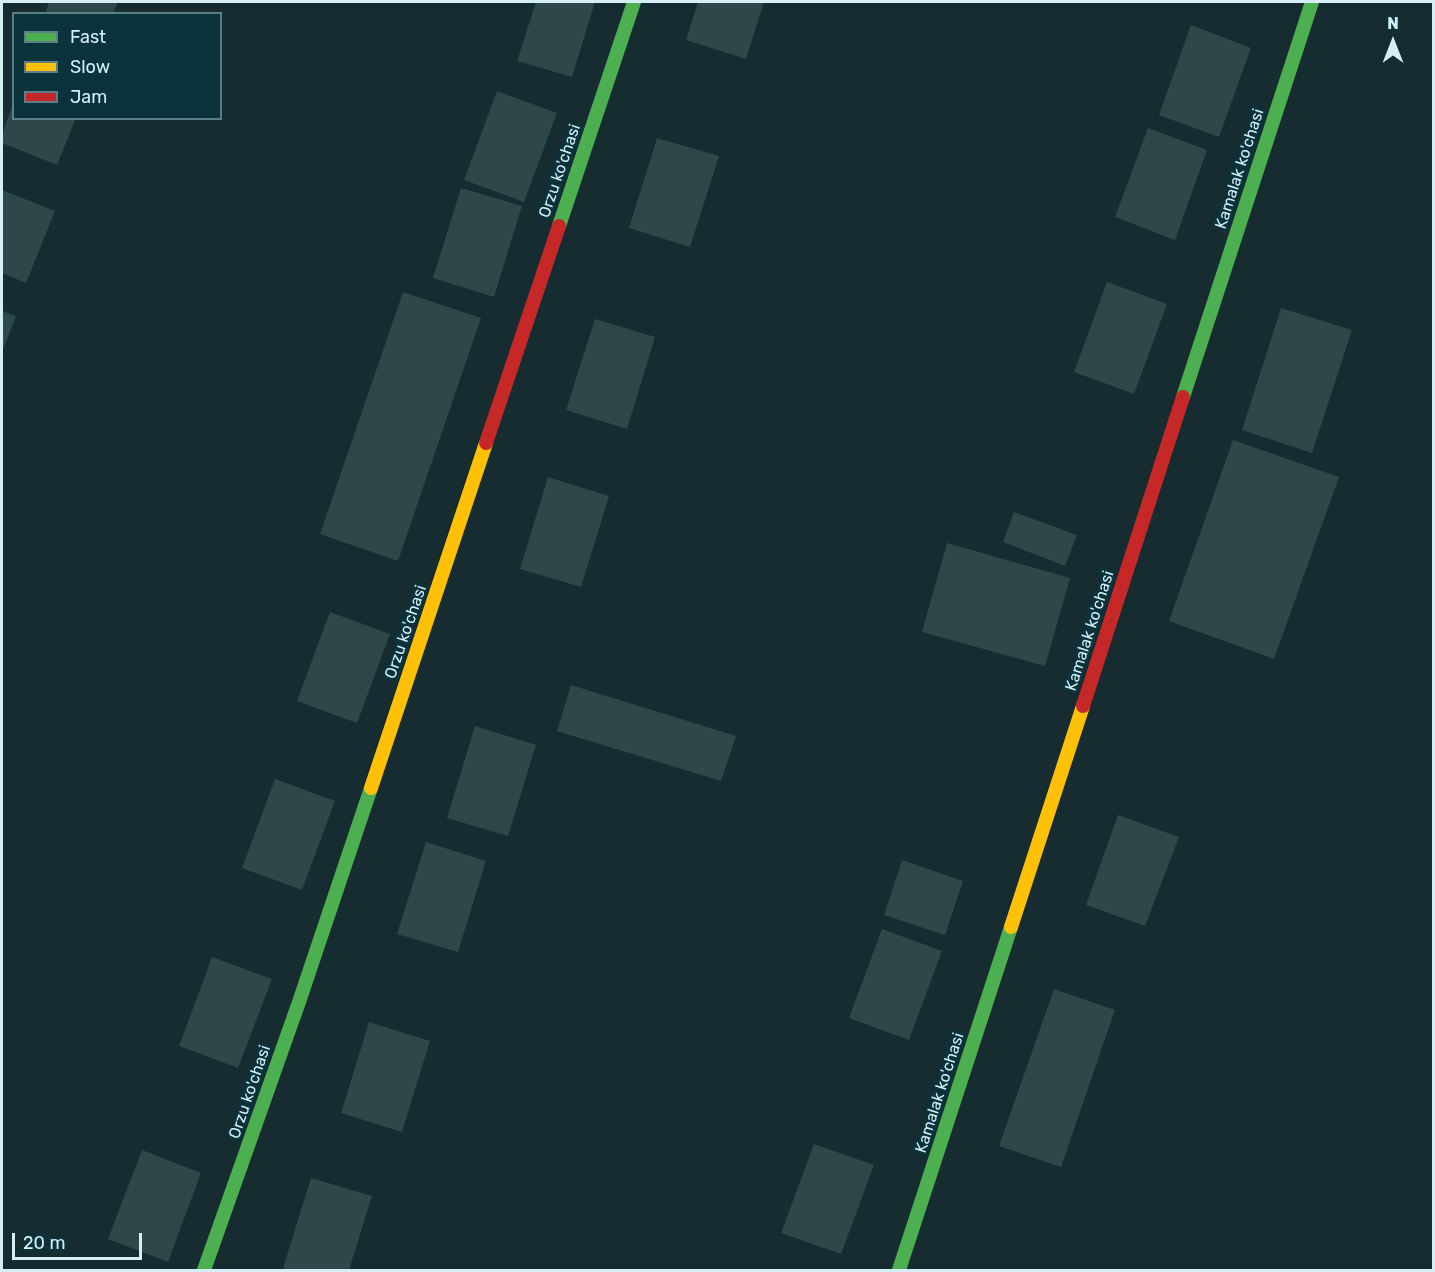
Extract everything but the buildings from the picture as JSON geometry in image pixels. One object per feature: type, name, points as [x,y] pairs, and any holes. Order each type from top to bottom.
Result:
[{"type":"street","name":"Orzu ko'chasi","points":[[204,1270],[299,1002],[634,2]]},
{"type":"street","name":"Kamalak ko'chasi","points":[[899,1270],[1312,2]]},
{"type":"traffic: fast","points":[[559,226],[634,2]]},
{"type":"traffic: fast","points":[[1183,397],[1312,2]]},
{"type":"traffic: fast","points":[[204,1270],[299,1002],[371,788]]},
{"type":"traffic: fast","points":[[899,1270],[1011,927]]},
{"type":"traffic: slow","points":[[371,788],[486,443]]},
{"type":"traffic: slow","points":[[1011,927],[1083,706]]},
{"type":"traffic: jam","points":[[486,443],[559,226]]},
{"type":"traffic: jam","points":[[1083,706],[1183,397]]}]
